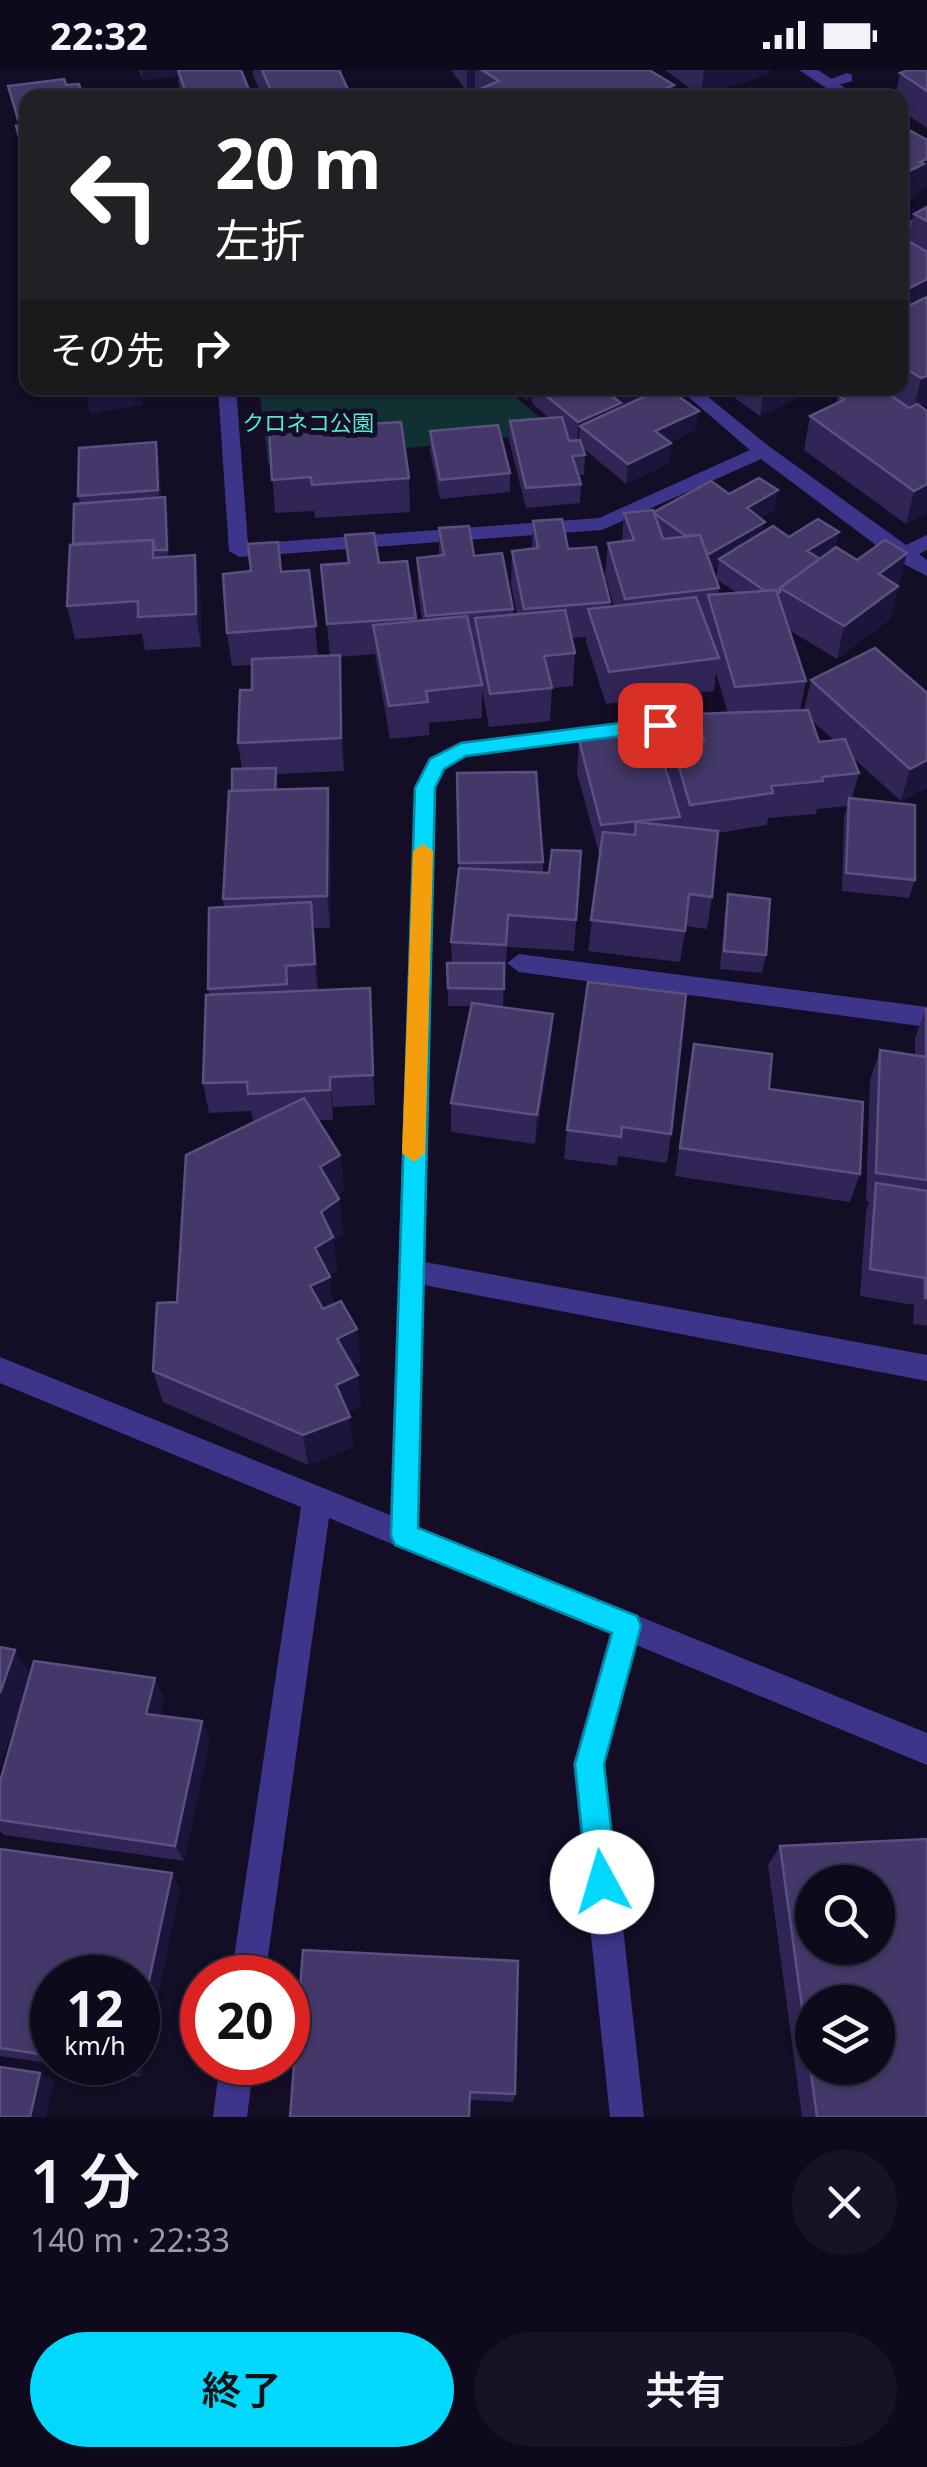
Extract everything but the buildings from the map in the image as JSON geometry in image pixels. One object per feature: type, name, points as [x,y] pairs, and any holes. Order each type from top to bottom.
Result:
[{"type":"street","points":[[807,70],[838,90]]},
{"type":"street","points":[[828,83],[847,78]]},
{"type":"street","points":[[227,395],[238,551],[602,524],[763,450]]},
{"type":"street","points":[[696,395],[763,450],[927,570]]},
{"type":"street","points":[[903,555],[927,542]]},
{"type":"street","points":[[404,1536],[425,788],[437,764],[461,750],[660,725]]},
{"type":"street","points":[[519,963],[927,1018]]},
{"type":"street","points":[[410,1270],[927,1368]]},
{"type":"street","points":[[0,1370],[927,1749]]},
{"type":"street","points":[[251,1955],[317,1498]]},
{"type":"street","points":[[627,1626],[590,1764],[628,2117]]},
{"type":"street","points":[[230,2117],[234,2085]]},
{"type":"green space","name":"クロネコ公園","points":[[260,395],[513,395],[557,432],[268,463]]},
{"type":"slow traffic","points":[[414,1153],[423,851]]},
{"type":"route","points":[[602,1882],[590,1764],[627,1626],[404,1536],[425,788],[437,764],[461,750],[660,725]]}]
